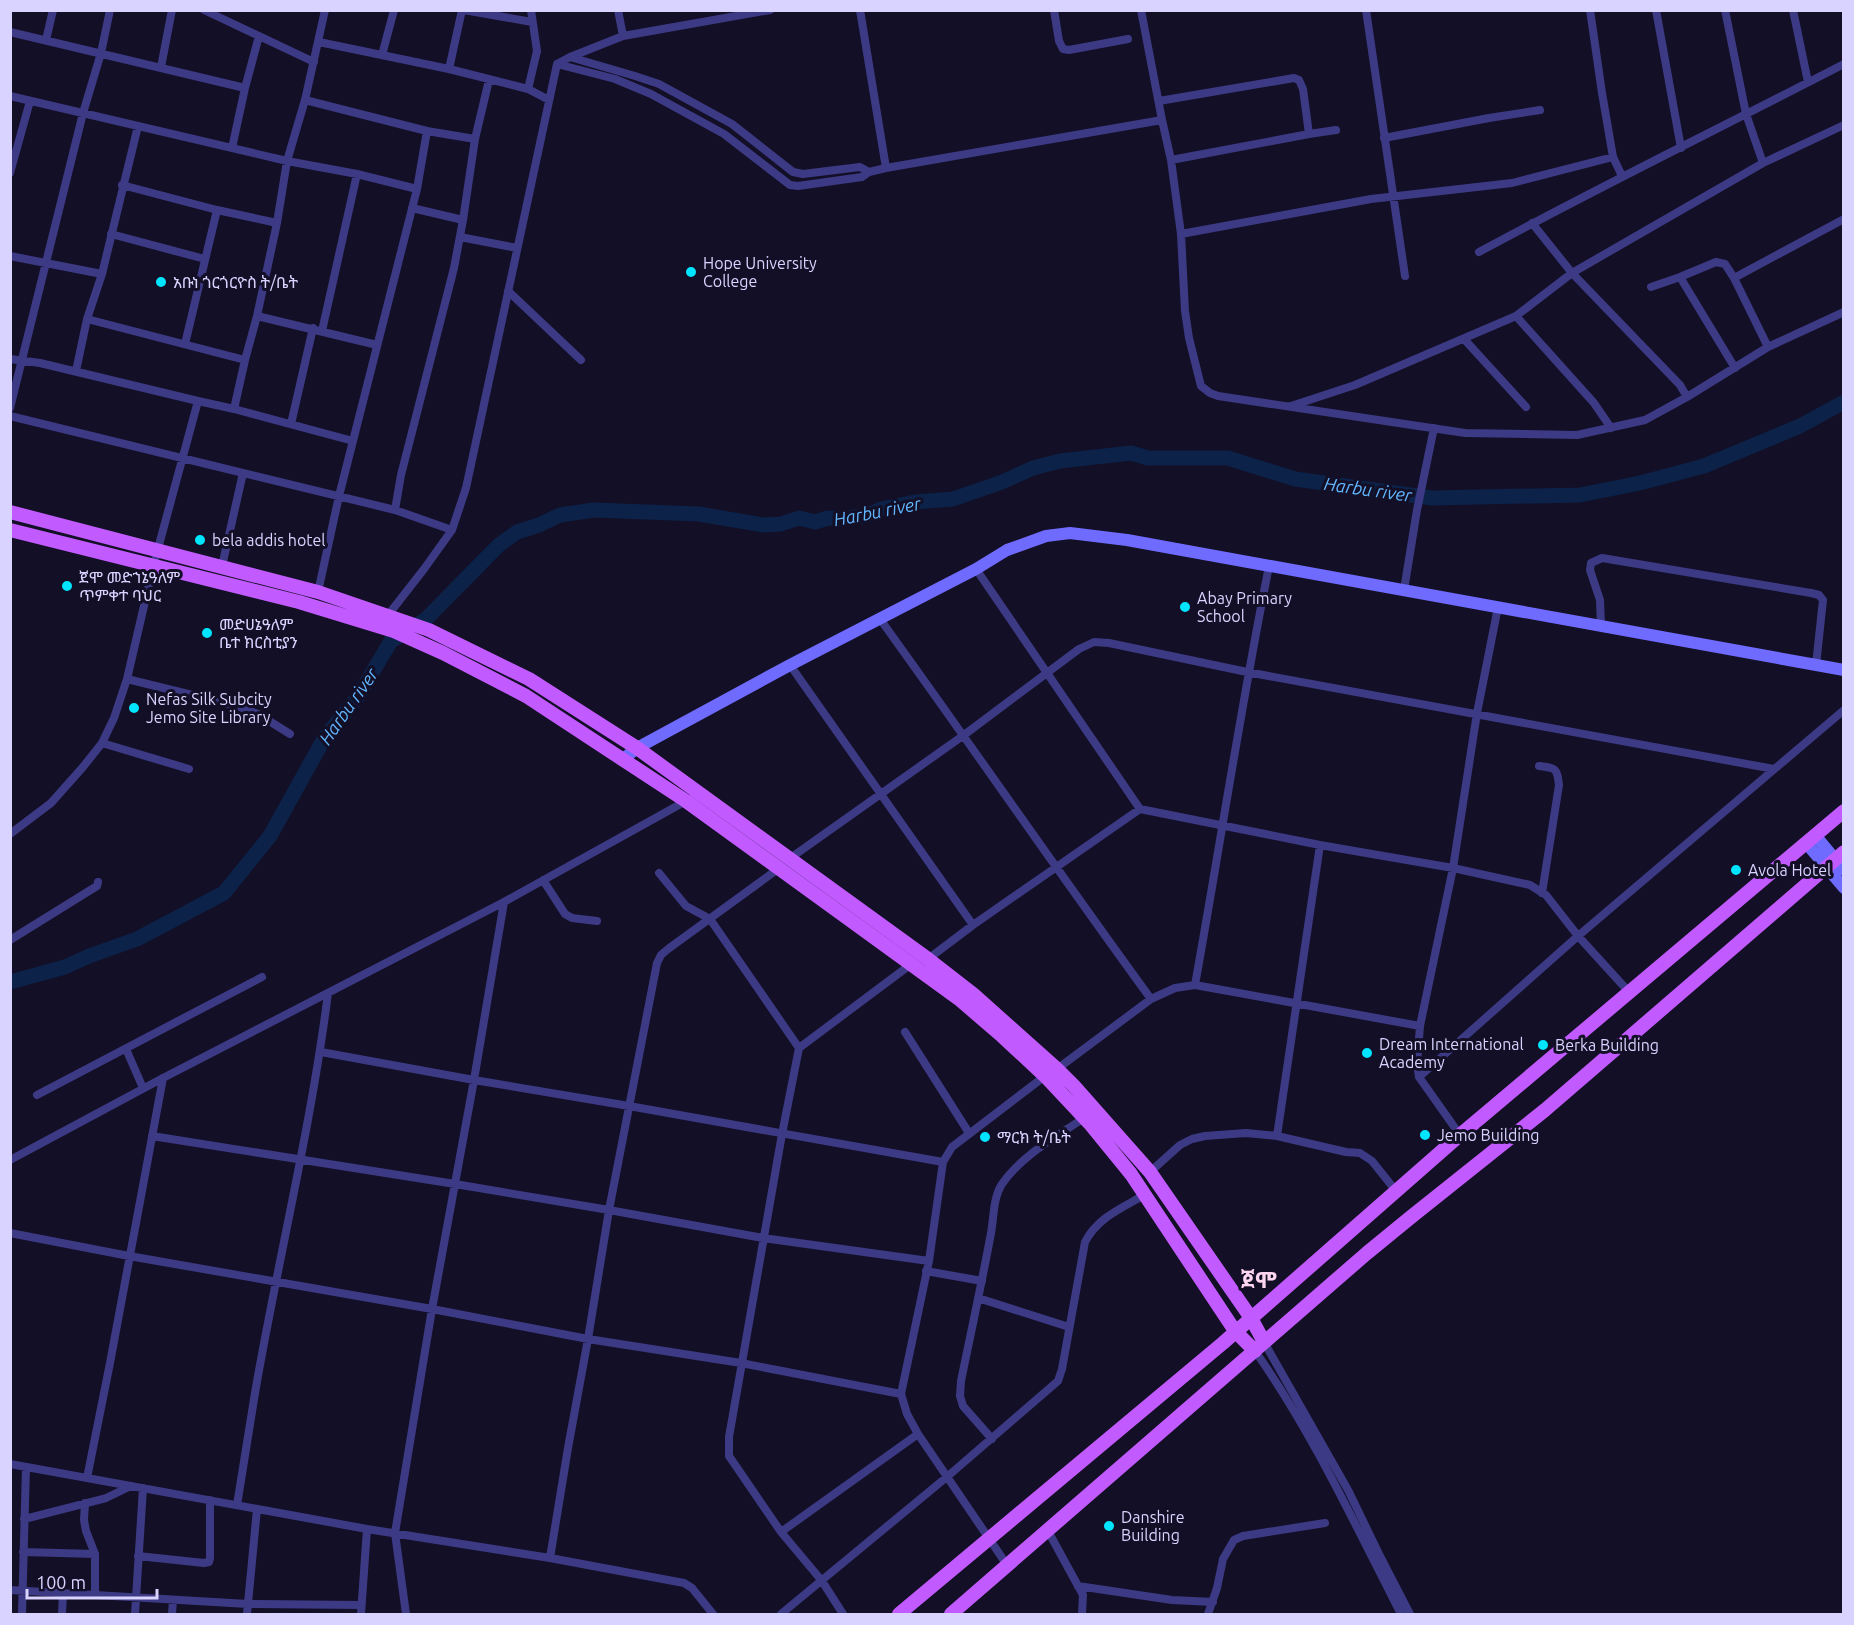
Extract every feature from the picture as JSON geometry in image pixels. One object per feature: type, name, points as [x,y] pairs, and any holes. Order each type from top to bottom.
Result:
[{"type":"main road","points":[[10,512],[318,592],[387,625]]},
{"type":"main road","points":[[10,530],[412,631],[526,696],[686,801],[778,869],[882,935],[928,959],[973,994],[1058,1069],[1150,1172],[1251,1318],[1260,1347]]},
{"type":"main road","points":[[412,631],[429,630],[529,679],[637,748],[789,859],[882,935],[910,965],[959,999],[1045,1076],[1084,1118],[1146,1194],[1235,1331],[1260,1347]]},
{"type":"main road","points":[[899,1614],[1209,1354],[1460,1135],[1844,811]]},
{"type":"main road","points":[[951,1614],[1411,1216],[1545,1110],[1837,862]]},
{"type":"main road","points":[[1239,1301],[1254,1301],[1274,1296]]},
{"type":"main road","points":[[1209,1354],[1220,1334],[1222,1324],[1218,1305]]},
{"type":"street","points":[[46,39],[53,10]]},
{"type":"street","points":[[10,408],[110,10]]},
{"type":"street","points":[[160,67],[172,10]]},
{"type":"street","points":[[204,10],[314,62]]},
{"type":"street","points":[[234,409],[277,223],[287,161],[305,100],[325,10]]},
{"type":"street","points":[[382,55],[394,10]]},
{"type":"street","points":[[449,69],[463,10],[532,22]]},
{"type":"street","points":[[528,89],[537,51],[531,10]]},
{"type":"street","points":[[618,10],[623,36]]},
{"type":"street","points":[[387,625],[452,530],[466,488],[557,64],[623,36],[770,10]]},
{"type":"street","points":[[860,10],[886,168]]},
{"type":"street","points":[[1054,10],[1059,41],[1063,49],[1069,50],[1128,39]]},
{"type":"street","points":[[1141,10],[1171,160],[1181,234],[1185,311],[1189,338],[1201,386],[1210,393],[1287,408],[1465,433],[1577,435],[1645,420],[1768,347],[1844,312]]},
{"type":"street","points":[[1366,10],[1405,276]]},
{"type":"street","points":[[1590,10],[1613,157],[1622,176]]},
{"type":"street","points":[[1656,10],[1681,148]]},
{"type":"street","points":[[1725,10],[1746,114],[1763,163]]},
{"type":"street","points":[[1796,12],[1808,82]]},
{"type":"street","points":[[10,32],[245,88]]},
{"type":"street","points":[[232,148],[259,36]]},
{"type":"street","points":[[319,42],[449,69],[528,89],[549,100]]},
{"type":"street","points":[[570,57],[659,84],[732,124],[793,172],[802,174],[860,167],[868,171]]},
{"type":"street","points":[[557,64],[615,79],[651,93],[724,134],[790,186],[862,177],[868,171],[1162,120]]},
{"type":"street","points":[[1479,252],[1622,176],[1844,64]]},
{"type":"street","points":[[1159,101],[1294,78],[1299,80],[1303,89],[1309,134]]},
{"type":"street","points":[[395,510],[401,475],[454,268],[475,140],[489,80]]},
{"type":"street","points":[[10,96],[417,189]]},
{"type":"street","points":[[10,173],[30,100]]},
{"type":"street","points":[[305,100],[475,140]]},
{"type":"street","points":[[1384,138],[1540,110]]},
{"type":"street","points":[[724,134],[732,124]]},
{"type":"street","points":[[76,371],[87,319],[102,274],[138,126]]},
{"type":"street","points":[[1287,408],[1355,386],[1516,316],[1572,273],[1763,163],[1844,126]]},
{"type":"street","points":[[318,592],[339,496],[417,189],[427,130]]},
{"type":"street","points":[[1171,160],[1336,130]]},
{"type":"street","points":[[1181,234],[1393,196],[1512,183],[1613,157]]},
{"type":"street","points":[[291,424],[357,174]]},
{"type":"street","points":[[122,185],[277,223]]},
{"type":"street","points":[[412,208],[463,220]]},
{"type":"street","points":[[185,344],[218,210]]},
{"type":"street","points":[[1734,278],[1844,219]]},
{"type":"street","points":[[1532,223],[1572,273],[1680,385],[1687,397]]},
{"type":"street","points":[[111,234],[206,259]]},
{"type":"street","points":[[460,237],[517,248]]},
{"type":"street","points":[[10,256],[102,274]]},
{"type":"street","points":[[1651,287],[1716,262],[1725,264],[1768,347]]},
{"type":"street","points":[[1680,277],[1735,368]]},
{"type":"street","points":[[508,291],[581,360]]},
{"type":"street","points":[[257,316],[377,345]]},
{"type":"street","points":[[1516,316],[1594,403],[1611,428]]},
{"type":"street","points":[[87,319],[245,360]]},
{"type":"street","points":[[1464,339],[1526,407]]},
{"type":"street","points":[[10,358],[76,371],[234,409],[353,441]]},
{"type":"street","points":[[10,834],[51,803],[102,743],[114,718],[127,679],[153,567],[198,401]]},
{"type":"street","points":[[10,416],[395,510],[452,530]]},
{"type":"street","points":[[1404,590],[1434,428]]},
{"type":"street","points":[[222,566],[243,474]]},
{"type":"street","points":[[622,760],[637,748],[790,665],[976,569],[1006,550],[1046,536],[1070,533],[1127,540],[1844,670]]},
{"type":"street","points":[[1601,626],[1599,600],[1590,570],[1591,563],[1602,558],[1811,593],[1819,595],[1823,600],[1816,665]]},
{"type":"street","points":[[1195,985],[1224,825],[1247,672],[1269,566]]},
{"type":"street","points":[[976,569],[1140,809],[1320,845],[1453,868],[1530,885],[1542,892],[1557,908],[1578,936],[1629,992]]},
{"type":"street","points":[[1460,1135],[1419,1077],[1417,1064],[1420,1026],[1453,868],[1477,713],[1498,607]]},
{"type":"street","points":[[880,619],[1151,999]]},
{"type":"street","points":[[789,859],[964,735],[1079,649],[1094,642],[1774,769]]},
{"type":"street","points":[[790,665],[973,925]]},
{"type":"street","points":[[127,679],[237,706],[258,714],[290,734]]},
{"type":"street","points":[[1419,1077],[1578,936],[1844,710]]},
{"type":"street","points":[[102,743],[189,769]]},
{"type":"street","points":[[1539,766],[1556,770],[1559,785],[1542,892]]},
{"type":"street","points":[[10,1160],[162,1078],[504,902],[686,801]]},
{"type":"street","points":[[928,959],[1140,809]]},
{"type":"street","points":[[1810,839],[1837,862],[1844,888]]},
{"type":"street","points":[[1277,1136],[1320,845]]},
{"type":"street","points":[[550,1558],[609,1210],[657,963],[668,949],[778,869]]},
{"type":"street","points":[[659,873],[686,906],[710,919],[799,1048]]},
{"type":"street","points":[[543,880],[565,914],[572,918],[597,921]]},
{"type":"street","points":[[10,940],[97,886],[98,882]]},
{"type":"street","points":[[406,1614],[395,1533],[504,902]]},
{"type":"street","points":[[843,1614],[822,1581],[781,1532],[729,1456],[729,1437],[799,1048],[910,965]]},
{"type":"street","points":[[37,1095],[262,976]]},
{"type":"street","points":[[1058,1069],[1151,999],[1175,988],[1195,985],[1420,1026]]},
{"type":"street","points":[[237,1505],[255,1391],[302,1160],[321,1052],[328,993]]},
{"type":"street","points":[[905,1032],[969,1133]]},
{"type":"street","points":[[126,1049],[143,1088]]},
{"type":"street","points":[[321,1052],[943,1162]]},
{"type":"street","points":[[1007,1565],[918,1434],[907,1413],[901,1394],[928,1261],[943,1162],[952,1147],[1045,1076]]},
{"type":"street","points":[[87,1478],[162,1078]]},
{"type":"street","points":[[992,1439],[963,1406],[960,1396],[996,1198],[1011,1173],[1034,1153],[1084,1118]]},
{"type":"street","points":[[1150,1172],[1180,1145],[1192,1139],[1246,1133],[1277,1136],[1346,1152],[1360,1153],[1372,1161],[1396,1191]]},
{"type":"street","points":[[152,1136],[455,1184],[763,1238],[928,1261]]},
{"type":"street","points":[[781,1614],[992,1439],[1058,1381],[1085,1242],[1092,1230],[1103,1219],[1146,1194]]},
{"type":"street","points":[[10,1233],[588,1339],[741,1363],[901,1394]]},
{"type":"street","points":[[926,1271],[982,1281]]},
{"type":"street","points":[[978,1298],[1069,1327]]},
{"type":"street","points":[[1260,1347],[1275,1380],[1331,1477],[1401,1614]]},
{"type":"street","points":[[1260,1347],[1348,1490],[1410,1614]]},
{"type":"street","points":[[781,1532],[918,1434]]},
{"type":"street","points":[[10,1464],[367,1529],[550,1558],[684,1583],[692,1588],[713,1614]]},
{"type":"street","points":[[22,1614],[26,1467]]},
{"type":"street","points":[[24,1519],[106,1498],[130,1486]]},
{"type":"street","points":[[135,1614],[143,1488]]},
{"type":"street","points":[[138,1556],[209,1562],[210,1500]]},
{"type":"street","points":[[85,1503],[86,1531],[95,1554],[95,1595]]},
{"type":"street","points":[[247,1614],[257,1509]]},
{"type":"street","points":[[1208,1614],[1223,1559],[1234,1540],[1243,1536],[1325,1523]]},
{"type":"street","points":[[10,1590],[248,1604],[287,1610],[361,1610],[367,1529]]},
{"type":"street","points":[[1048,1531],[1083,1595],[1082,1611],[1075,1614]]},
{"type":"street","points":[[23,1552],[95,1554]]},
{"type":"street","points":[[1078,1586],[1172,1600],[1213,1602]]},
{"type":"street","points":[[62,1614],[63,1593]]},
{"type":"street","points":[[172,1614],[173,1600]]},
{"type":"waterway","name":"Harbu river","points":[[10,982],[65,967],[137,939],[224,893],[270,836],[325,737],[357,698],[391,641],[425,620],[499,545],[517,532],[560,515],[594,510],[699,514],[764,525],[781,524],[799,518],[815,522],[828,518],[843,519],[868,515],[881,509],[915,502],[953,499],[1002,482],[1033,468],[1060,461],[1131,453],[1148,458],[1228,458],[1295,479],[1432,498],[1580,495],[1640,483],[1704,466],[1800,426],[1844,402]]},
{"type":"place","name":"Hope University College","points":[[691,272]]},
{"type":"place","name":"አቡነ ጎርጎርዮስ ት/ቤት","points":[[161,282]]},
{"type":"place","name":"bela addis hotel","points":[[200,540]]},
{"type":"place","name":"ጀሞ መድኀኔዓለም ጥምቀተ ባህር","points":[[67,586]]},
{"type":"place","name":"Abay Primary School","points":[[1185,607]]},
{"type":"place","name":"መድሀኔዓለም ቤተ ክርስቲያን","points":[[207,633]]},
{"type":"place","name":"Nefas Silk Subcity Jemo Site Library","points":[[134,708]]},
{"type":"place","name":"Avola Hotel","points":[[1736,870]]},
{"type":"place","name":"Berka Building","points":[[1543,1045]]},
{"type":"place","name":"Dream International Academy","points":[[1367,1053]]},
{"type":"place","name":"Jemo Building","points":[[1425,1135]]},
{"type":"place","name":"ማርክ ት/ቤት","points":[[985,1137]]},
{"type":"place","name":"Danshire Building","points":[[1109,1526]]},
{"type":"district","name":"ጀሞ","points":[[1259,1279]]}]
